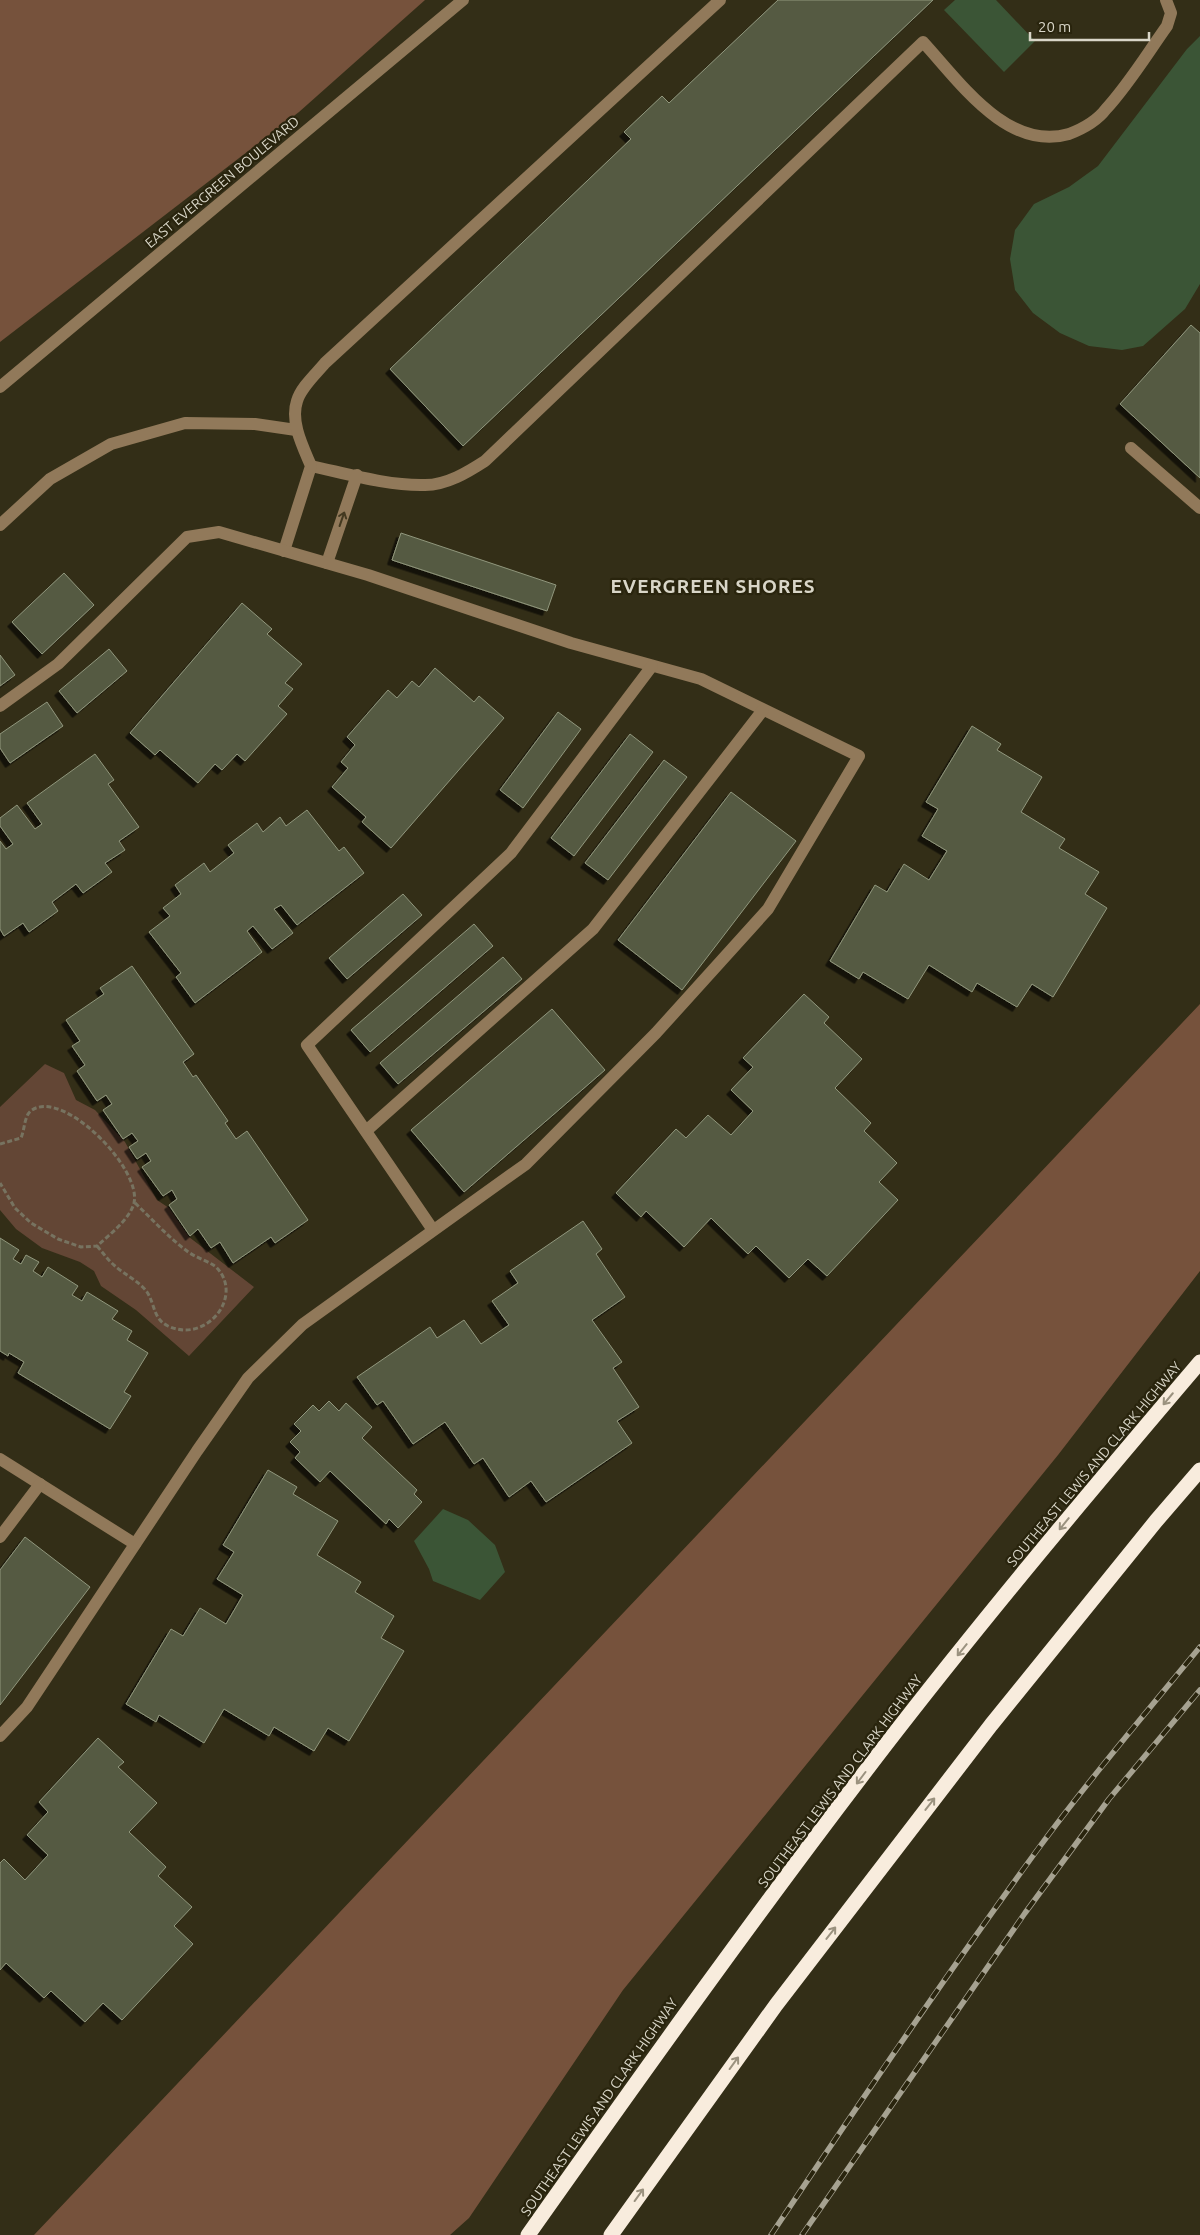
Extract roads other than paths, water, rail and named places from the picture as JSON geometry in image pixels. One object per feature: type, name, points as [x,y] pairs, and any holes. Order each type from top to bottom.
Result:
[{"type":"highway","name":"SOUTHEAST LEWIS AND CLARK HIGHWAY","points":[[528,2235],[702,1991],[884,1747],[1094,1487],[1200,1362]]},
{"type":"highway","points":[[611,2235],[776,2005],[985,1732],[1156,1521],[1200,1470]]},
{"type":"street","name":"EAST EVERGREEN BOULEVARD","points":[[0,387],[463,0]]},
{"type":"street","points":[[284,551],[311,466],[296,430],[296,401],[306,386],[325,363],[720,0]]},
{"type":"street","points":[[311,466],[357,476],[426,485],[461,476],[485,460],[923,42],[983,107],[1010,127],[1034,136],[1058,137],[1081,130],[1106,110],[1167,26],[1171,13],[1166,0]]},
{"type":"street","points":[[0,525],[50,478],[111,444],[185,423],[255,424],[296,430]]},
{"type":"street","points":[[1131,448],[1200,508]]},
{"type":"street","points":[[327,563],[357,476]]},
{"type":"street","points":[[0,706],[58,664],[187,537],[219,532],[327,563],[571,643],[701,680],[859,756],[768,908],[656,1033],[526,1164],[303,1324],[248,1378],[27,1707],[0,1736]]},
{"type":"street","points":[[433,1230],[307,1045],[511,853],[652,666]]},
{"type":"street","points":[[366,1131],[593,929],[763,710]]},
{"type":"street","points":[[0,1459],[135,1544]]},
{"type":"street","points":[[0,1537],[40,1484]]},
{"type":"railway","points":[[771,2235],[901,2042],[1035,1853],[1095,1775],[1200,1647]]},
{"type":"railway","points":[[802,2235],[1025,1913],[1109,1799],[1200,1690]]},
{"type":"district","name":"EVERGREEN SHORES","points":[[713,586]]}]
